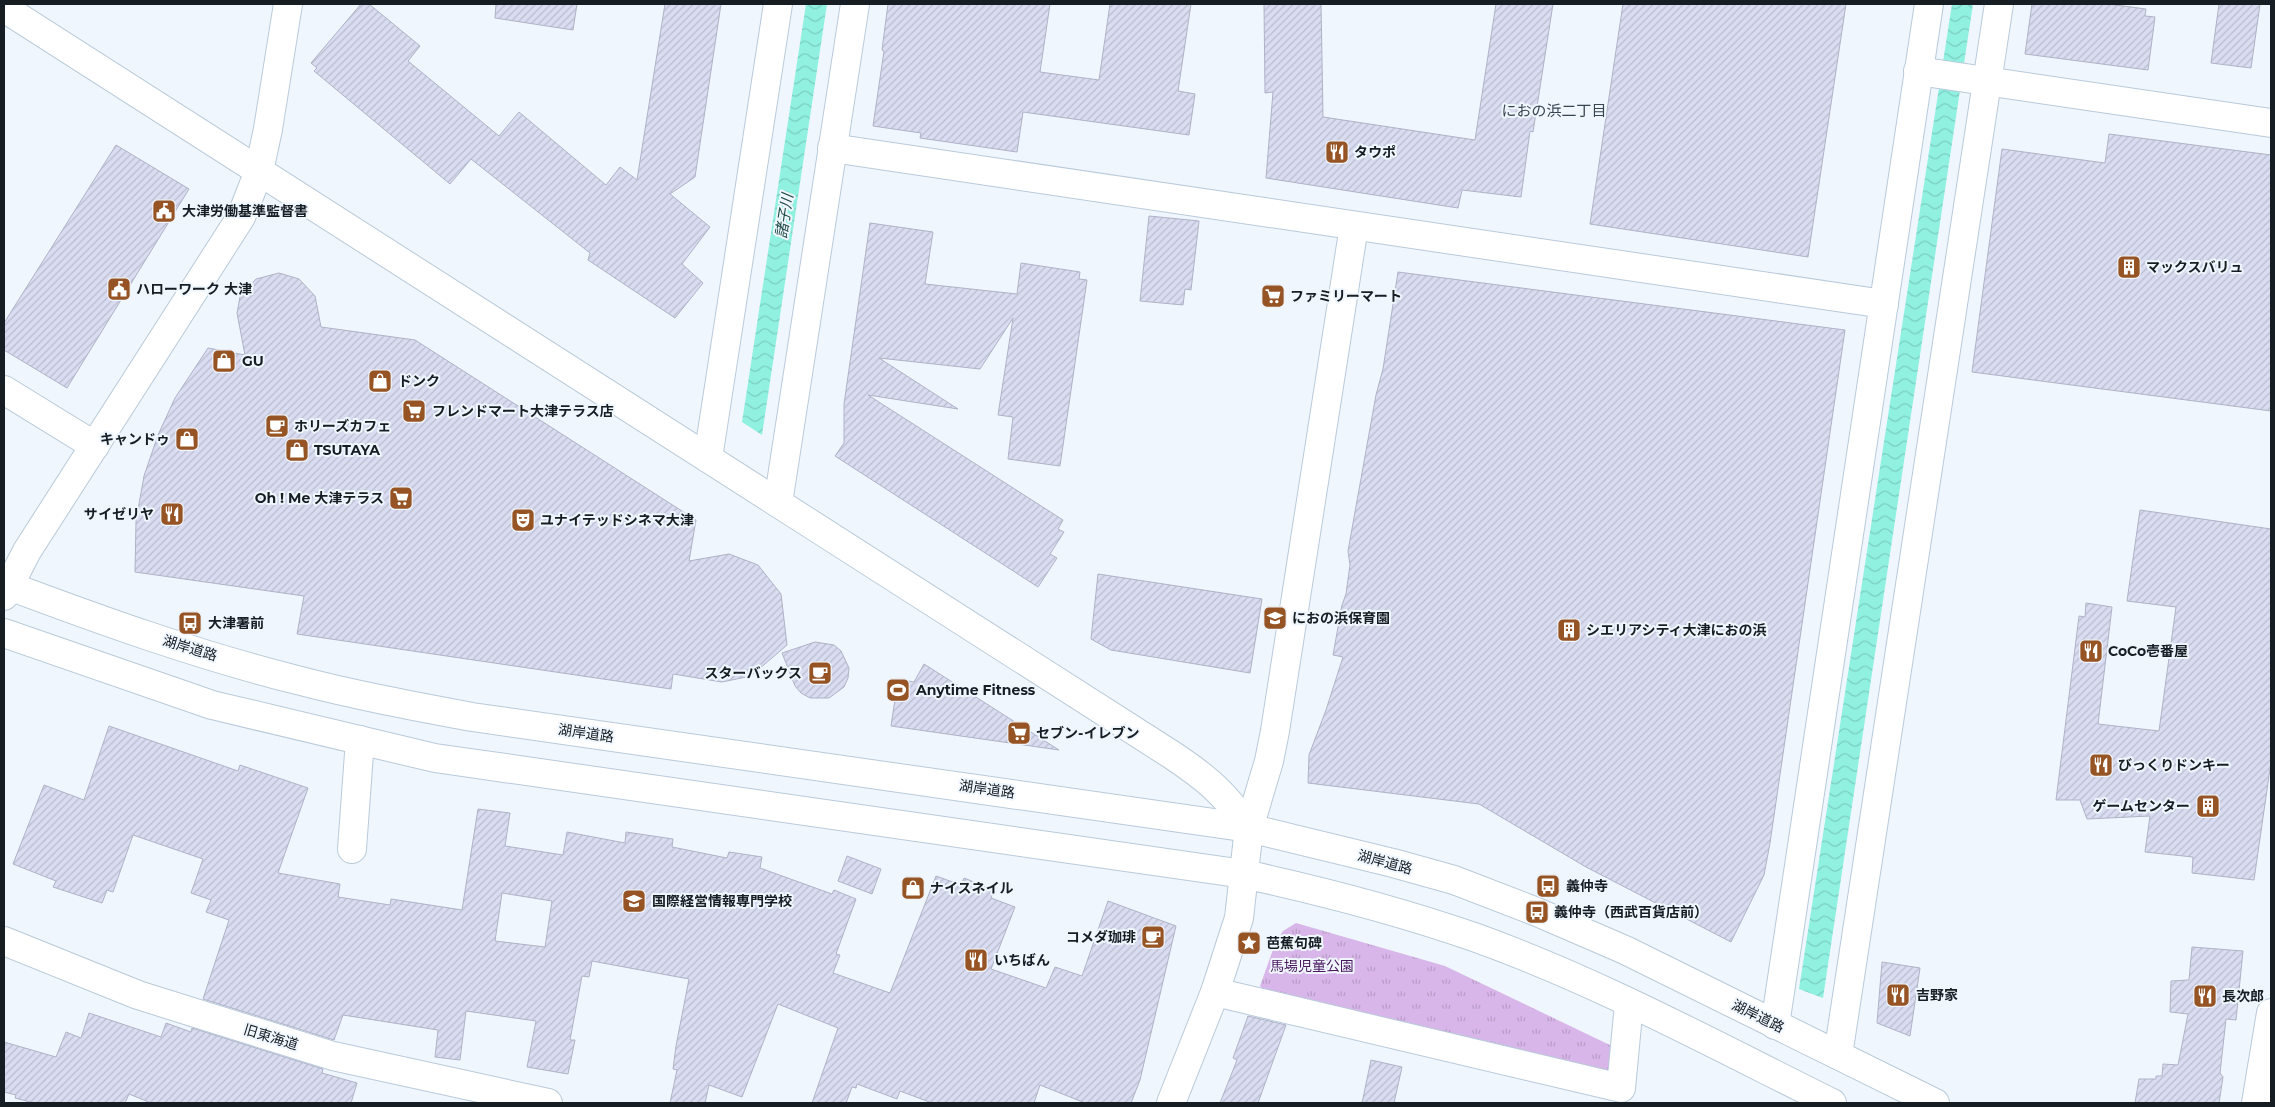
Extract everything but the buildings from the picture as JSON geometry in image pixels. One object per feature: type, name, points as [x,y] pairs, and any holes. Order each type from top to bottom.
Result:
[{"type":"street","points":[[5,589],[27,551],[241,217],[258,171],[272,109],[288,4]]},
{"type":"street","points":[[708,458],[778,4]]},
{"type":"street","points":[[778,503],[855,4]]},
{"type":"street","points":[[1776,1025],[1884,304],[1928,72],[1929,4]]},
{"type":"street","points":[[1838,1055],[1977,79],[1999,4]]},
{"type":"street","points":[[4,8],[1178,759],[1212,783],[1231,802],[1249,828]]},
{"type":"street","points":[[1928,72],[2271,122]]},
{"type":"street","points":[[832,148],[1884,304]]},
{"type":"street","points":[[1171,1103],[1215,992],[1239,918],[1249,828],[1269,761],[1275,731],[1354,226]]},
{"type":"street","points":[[4,390],[95,446]]},
{"type":"street","name":"湖岸道路","points":[[5,589],[180,646],[296,680],[390,702],[472,716],[1249,828],[1393,863],[1464,884],[1537,912],[1625,950],[1935,1103]]},
{"type":"street","points":[[4,633],[212,705],[435,758],[1244,874],[1330,893],[1407,915],[1476,938],[1570,976],[1832,1103]]},
{"type":"street","points":[[352,849],[360,740]]},
{"type":"street","name":"旧東海道","points":[[4,941],[138,995],[333,1056],[548,1103]]},
{"type":"street","points":[[1215,992],[1621,1088],[1630,1004]]},
{"type":"street","points":[[2256,1103],[2271,1012]]},
{"type":"green space","name":"馬場児童公園","points":[[1296,923],[1445,966],[1614,1047],[1614,1079],[1267,994],[1260,986],[1275,944],[1283,931]]},
{"type":"water","name":"諸子川","points":[[806,4],[827,4],[762,435],[742,422]]},
{"type":"water","points":[[1952,4],[1973,4],[1823,998],[1799,989]]},
{"type":"place","name":"タウポ","points":[[1337,152]]},
{"type":"place","name":"大津労働基準監督書","points":[[164,211]]},
{"type":"place","name":"マックスバリュ","points":[[2129,267]]},
{"type":"place","name":"ハローワーク 大津","points":[[119,289]]},
{"type":"place","name":"ファミリーマート","points":[[1273,296]]},
{"type":"place","name":"GU","points":[[224,361]]},
{"type":"place","name":"ドンク","points":[[380,381]]},
{"type":"place","name":"フレンドマート大津テラス店","points":[[414,411]]},
{"type":"place","name":"ホリーズカフェ","points":[[277,426]]},
{"type":"place","name":"キャンドゥ","points":[[187,439]]},
{"type":"place","name":"TSUTAYA","points":[[297,450]]},
{"type":"place","name":"Oh ! Me 大津テラス","points":[[401,498]]},
{"type":"place","name":"サイゼリヤ","points":[[172,514]]},
{"type":"place","name":"ユナイテッドシネマ大津","points":[[523,520]]},
{"type":"place","name":"におの浜保育園","points":[[1275,618]]},
{"type":"place","name":"大津署前","points":[[190,623]]},
{"type":"place","name":"シエリアシティ大津におの浜","points":[[1569,630]]},
{"type":"place","name":"CoCo壱番屋","points":[[2091,651]]},
{"type":"place","name":"スターバックス","points":[[820,673]]},
{"type":"place","name":"Anytime Fitness","points":[[898,690]]},
{"type":"place","name":"セブン-イレブン","points":[[1019,733]]},
{"type":"place","name":"びっくりドンキー","points":[[2101,765]]},
{"type":"place","name":"ゲームセンター","points":[[2208,806]]},
{"type":"place","name":"義仲寺","points":[[1548,886]]},
{"type":"place","name":"ナイスネイル","points":[[913,888]]},
{"type":"place","name":"国際経営情報専門学校","points":[[634,901]]},
{"type":"place","name":"義仲寺（西武百貨店前）","points":[[1537,912]]},
{"type":"place","name":"コメダ珈琲","points":[[1153,937]]},
{"type":"place","name":"芭蕉句碑","points":[[1249,943]]},
{"type":"place","name":"いちばん","points":[[976,960]]},
{"type":"place","name":"吉野家","points":[[1898,995]]},
{"type":"place","name":"長次郎","points":[[2205,996]]},
{"type":"district","name":"におの浜二丁目","points":[[1554,110]]}]
